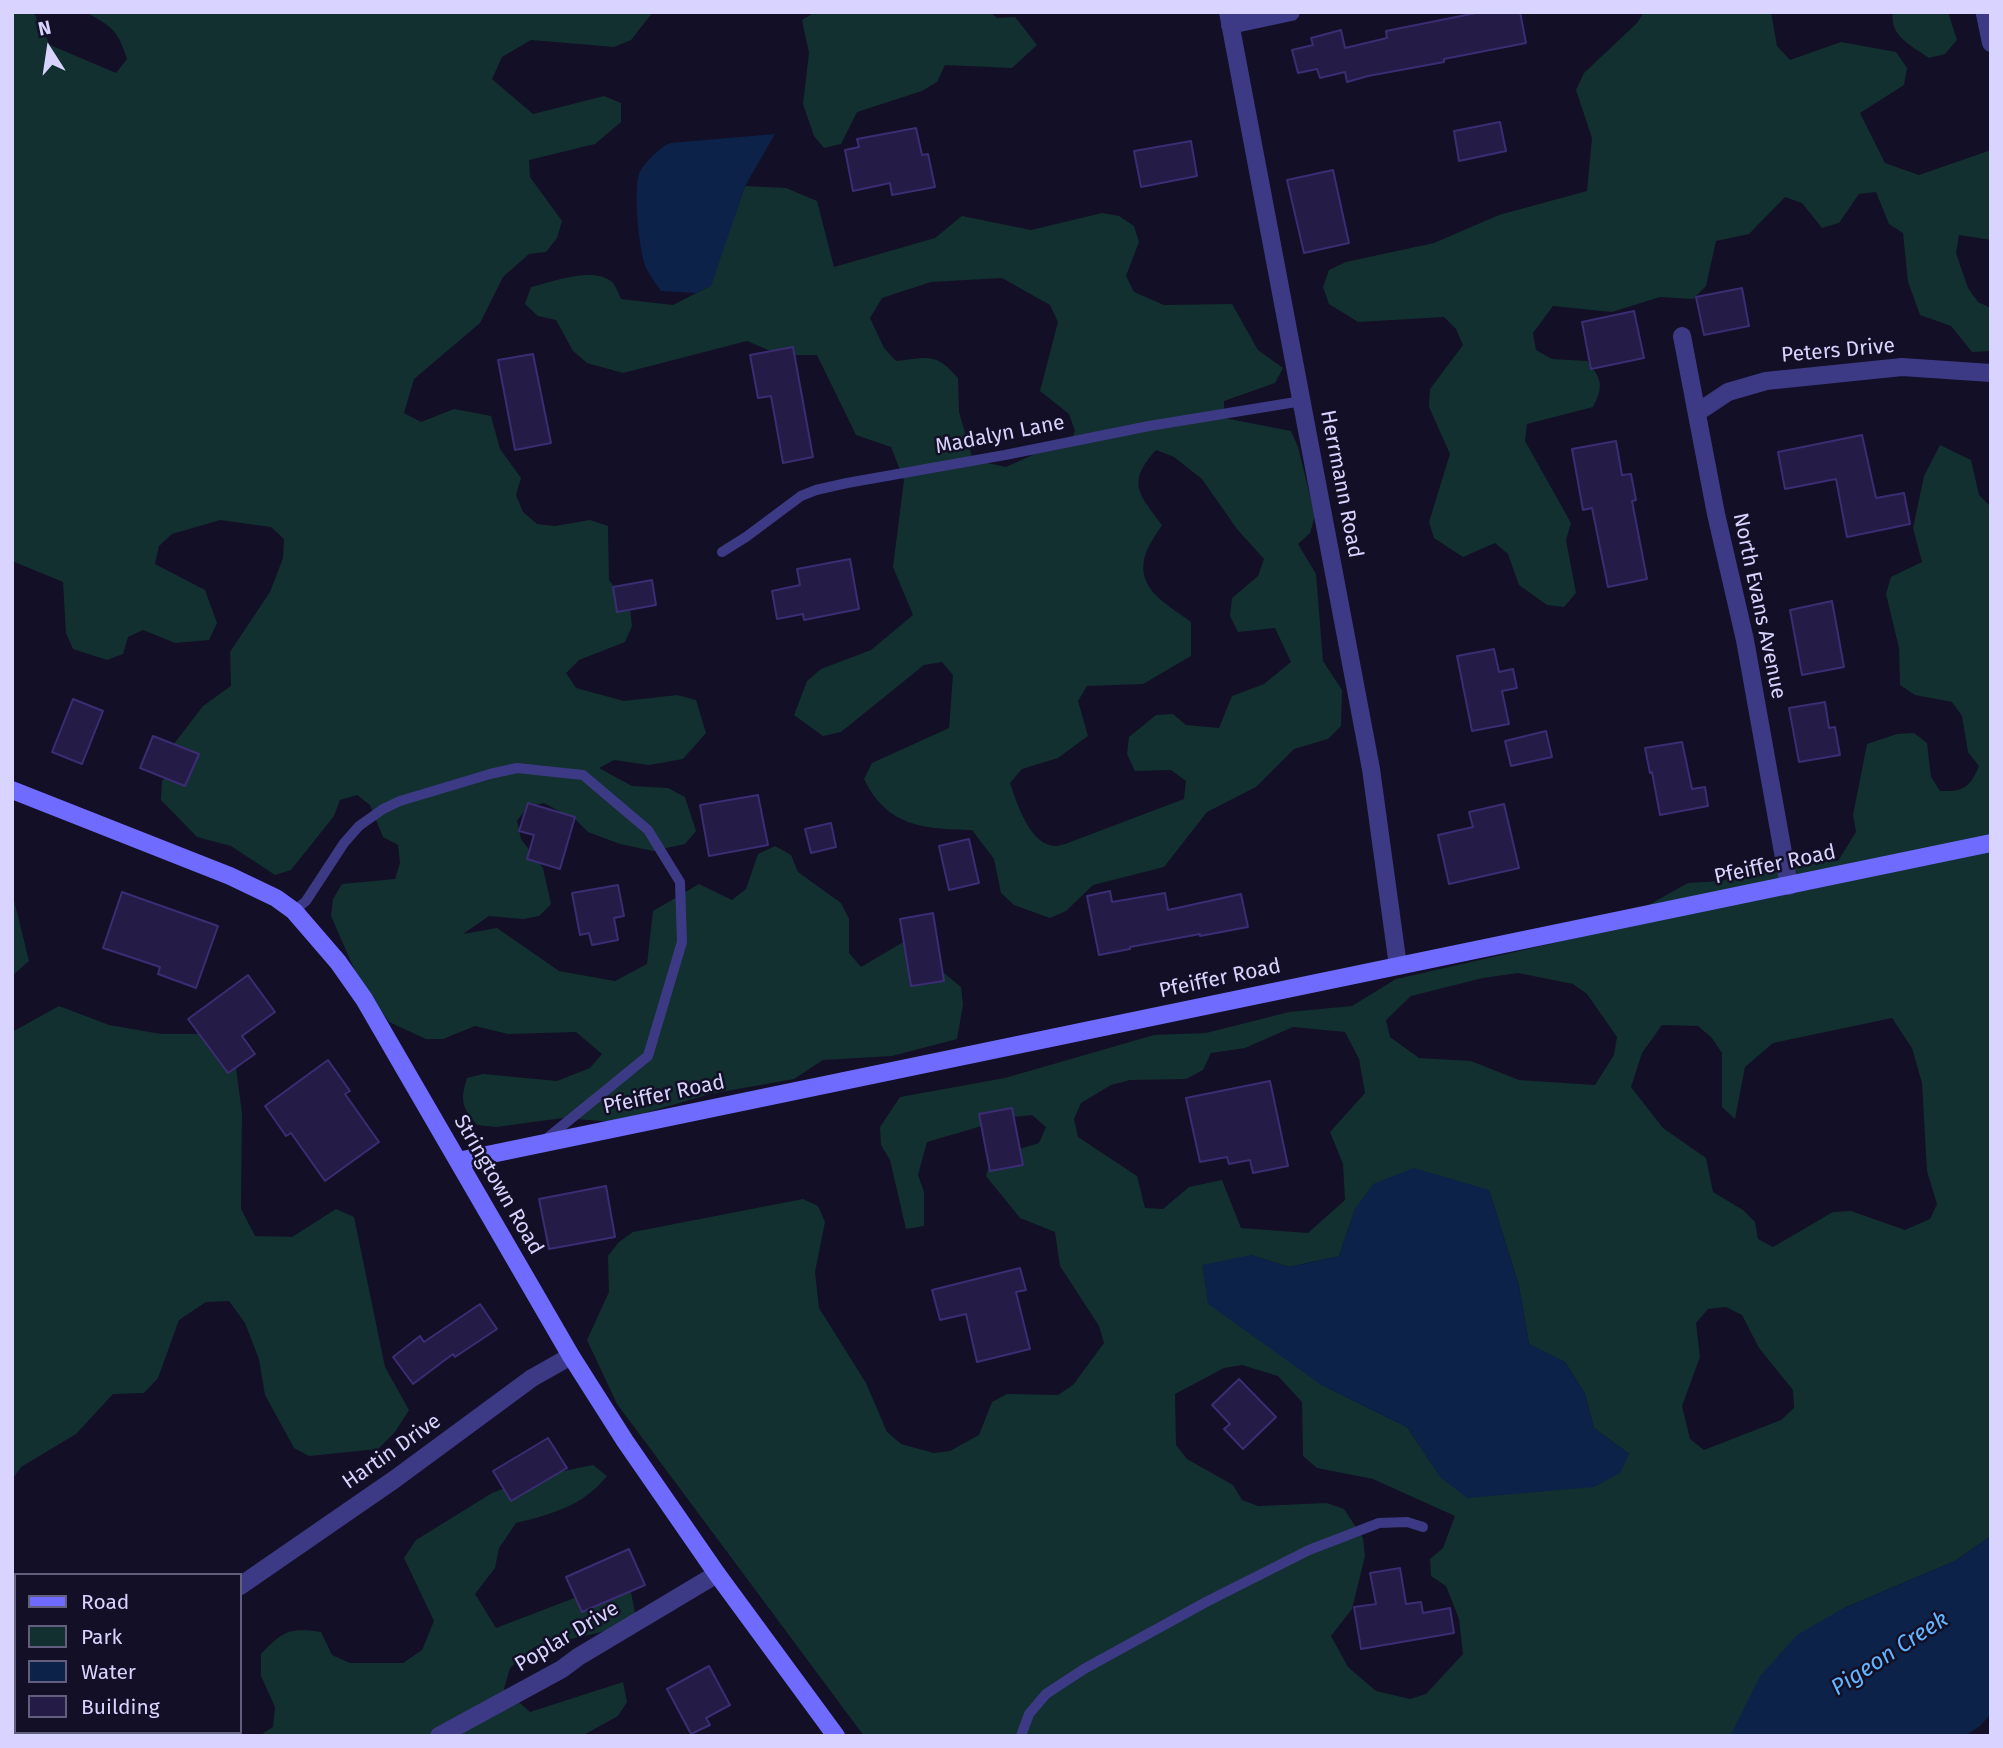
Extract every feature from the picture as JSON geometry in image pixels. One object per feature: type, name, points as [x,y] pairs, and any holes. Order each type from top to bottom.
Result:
[{"type":"street","points":[[1229,18],[1291,12]]},
{"type":"street","points":[[1985,14],[1991,43]]},
{"type":"street","name":"Herrmann Road","points":[[1229,18],[1371,769],[1398,966]]},
{"type":"street","name":"North Evans Avenue","points":[[1682,336],[1716,514],[1745,640],[1789,886]]},
{"type":"street","name":"Peters Drive","points":[[1698,412],[1728,392],[1766,381],[1902,367],[1991,373]]},
{"type":"street","name":"Stringtown Road","points":[[12,790],[230,876],[275,898],[294,911],[338,962],[363,999],[571,1356],[625,1441],[717,1574],[836,1736]]},
{"type":"street","name":"Pfeiffer Road","points":[[458,1161],[1991,843]]},
{"type":"street","name":"Hartin Drive","points":[[242,1585],[395,1479],[532,1378],[571,1356]]},
{"type":"street","name":"Poplar Drive","points":[[439,1736],[562,1669],[717,1574]]},
{"type":"lane","name":"Madalyn Lane","points":[[722,552],[801,496],[816,490],[1149,426],[1302,401]]},
{"type":"lane","points":[[294,911],[306,901],[344,843],[359,827],[383,809],[400,801],[490,774],[517,768],[583,775],[648,830],[680,882],[682,942],[648,1056],[539,1145]]},
{"type":"lane","points":[[1021,1736],[1029,1714],[1046,1694],[1084,1669],[1206,1602],[1308,1550],[1379,1523],[1407,1522],[1423,1527]]},
{"type":"green space","points":[[12,12],[34,13],[50,45],[116,73],[127,59],[117,35],[86,12],[653,12],[631,40],[614,47],[531,40],[502,57],[492,79],[533,114],[604,96],[621,103],[621,122],[595,144],[529,160],[530,177],[562,221],[557,238],[546,252],[529,254],[503,277],[480,323],[414,379],[404,413],[421,422],[454,409],[491,416],[500,449],[521,478],[516,495],[523,512],[537,524],[555,526],[590,520],[608,526],[609,580],[630,608],[632,626],[625,642],[579,660],[566,673],[576,688],[624,701],[677,695],[696,700],[706,733],[683,759],[649,765],[614,760],[599,768],[632,786],[668,788],[685,797],[696,831],[685,844],[653,851],[620,844],[588,832],[576,820],[544,803],[528,807],[517,821],[521,839],[543,868],[551,904],[539,916],[523,919],[489,916],[463,934],[497,928],[559,971],[615,981],[647,964],[653,911],[699,884],[732,900],[746,889],[758,854],[775,846],[791,855],[798,872],[841,903],[849,919],[849,953],[861,967],[905,941],[961,987],[963,1005],[957,1039],[892,1056],[823,1060],[794,1079],[710,1094],[614,1122],[563,1118],[496,1127],[477,1125],[468,1114],[464,1103],[467,1078],[483,1074],[557,1081],[590,1068],[602,1054],[576,1032],[508,1034],[475,1026],[443,1039],[426,1039],[389,1022],[359,980],[331,916],[333,899],[342,884],[395,879],[400,863],[398,845],[383,837],[370,805],[357,795],[340,800],[334,816],[291,870],[275,875],[231,846],[197,837],[161,800],[162,781],[173,767],[170,749],[203,706],[231,686],[230,652],[270,592],[283,558],[284,539],[271,527],[220,520],[172,534],[159,546],[155,564],[205,590],[217,623],[209,640],[175,643],[143,630],[128,637],[123,654],[107,660],[73,649],[66,633],[63,582],[12,561]]},
{"type":"green space","points":[[815,12],[990,12],[997,18],[1015,17],[1037,45],[1012,68],[945,65],[937,82],[922,91],[857,112],[841,144],[824,148],[814,136],[803,104],[809,53],[802,20]]},
{"type":"green space","points":[[1644,12],[1771,12],[1777,46],[1790,60],[1841,42],[1896,52],[1907,68],[1904,85],[1860,113],[1885,163],[1919,175],[1991,150],[1991,240],[1959,235],[1956,253],[1968,288],[1978,302],[1991,308],[1991,351],[1972,352],[1951,326],[1920,315],[1908,282],[1903,233],[1889,224],[1876,192],[1859,194],[1839,223],[1822,228],[1802,203],[1785,197],[1749,234],[1716,241],[1706,286],[1693,299],[1660,297],[1612,312],[1553,306],[1533,333],[1536,350],[1552,359],[1587,361],[1596,373],[1600,388],[1593,407],[1527,424],[1525,441],[1571,523],[1566,540],[1576,593],[1564,607],[1547,605],[1519,585],[1508,554],[1495,543],[1463,557],[1434,538],[1429,522],[1450,454],[1429,407],[1430,389],[1463,345],[1456,329],[1444,317],[1358,322],[1329,304],[1323,287],[1329,270],[1346,262],[1434,243],[1499,215],[1587,191],[1592,138],[1576,90],[1584,73],[1637,23]]},
{"type":"green space","points":[[1893,12],[1948,12],[1957,40],[1945,54],[1929,58],[1898,34]]},
{"type":"green space","points":[[745,186],[786,188],[817,201],[834,267],[935,238],[962,216],[1031,230],[1102,213],[1119,216],[1134,226],[1139,242],[1126,276],[1134,292],[1164,305],[1232,304],[1258,350],[1283,368],[1275,383],[1224,401],[1224,418],[1291,431],[1298,447],[1315,516],[1310,533],[1298,544],[1316,574],[1323,661],[1342,690],[1341,726],[1328,739],[1294,749],[1256,787],[1207,812],[1164,867],[1093,885],[1066,911],[1050,918],[1014,905],[1001,893],[994,859],[972,830],[923,826],[896,816],[873,795],[864,779],[872,763],[949,728],[953,675],[942,662],[924,665],[841,732],[823,736],[794,715],[807,681],[821,669],[871,650],[913,615],[893,567],[904,480],[891,447],[856,435],[817,355],[780,355],[747,341],[623,373],[587,363],[573,351],[556,320],[538,316],[525,304],[531,287],[585,275],[596,275],[613,283],[621,299],[673,305],[710,286]],"holes":[[[1002,278],[1050,305],[1058,322],[1040,391],[1069,414],[1075,431],[1069,447],[1037,453],[1006,467],[973,460],[959,412],[958,378],[950,369],[930,358],[896,361],[884,348],[870,318],[882,298],[931,282]],[[1156,450],[1174,457],[1202,479],[1237,529],[1264,559],[1258,576],[1232,598],[1230,616],[1238,632],[1275,628],[1291,662],[1264,684],[1232,696],[1219,728],[1186,725],[1173,714],[1156,715],[1129,737],[1127,754],[1135,771],[1171,770],[1186,781],[1184,799],[1067,843],[1057,846],[1048,844],[1032,832],[1010,783],[1022,769],[1058,758],[1088,736],[1078,701],[1087,686],[1143,684],[1191,656],[1191,622],[1157,597],[1143,571],[1147,551],[1162,525],[1147,505],[1139,488],[1141,471]]]},
{"type":"green space","points":[[1940,445],[1971,460],[1979,495],[1991,507],[1991,1536],[1955,1561],[1844,1608],[1730,1736],[864,1736],[617,1404],[587,1340],[609,1292],[608,1256],[619,1242],[633,1232],[803,1199],[818,1206],[825,1222],[815,1272],[819,1308],[866,1383],[887,1432],[901,1444],[934,1453],[950,1451],[979,1435],[992,1402],[1007,1394],[1058,1395],[1073,1385],[1104,1343],[1099,1326],[1060,1266],[1055,1232],[1020,1218],[986,1176],[991,1158],[1039,1143],[1046,1127],[1032,1115],[1013,1117],[927,1142],[918,1175],[924,1192],[924,1226],[906,1229],[890,1160],[881,1145],[880,1127],[900,1097],[1005,1078],[1154,1035],[1206,1033],[1289,1012],[1352,1006],[1396,979],[1598,933],[1688,883],[1722,881],[1770,864],[1838,861],[1856,832],[1853,815],[1867,744],[1897,734],[1914,733],[1927,743],[1931,777],[1940,791],[1965,787],[1979,766],[1968,752],[1962,716],[1952,702],[1915,695],[1900,685],[1899,648],[1886,594],[1891,577],[1922,562],[1913,528],[1924,476]],"holes":[[[1518,973],[1573,984],[1587,994],[1617,1037],[1614,1055],[1595,1085],[1519,1080],[1471,1061],[1419,1058],[1390,1037],[1386,1020],[1411,996],[1483,978]],[[1892,1018],[1912,1048],[1922,1083],[1927,1171],[1937,1204],[1930,1219],[1905,1230],[1851,1211],[1833,1212],[1773,1247],[1758,1239],[1755,1222],[1743,1210],[1713,1192],[1706,1158],[1663,1128],[1631,1087],[1642,1053],[1662,1025],[1698,1026],[1712,1038],[1722,1053],[1722,1107],[1735,1119],[1745,1067],[1773,1043]],[[1293,1027],[1345,1032],[1359,1059],[1365,1093],[1330,1132],[1343,1164],[1345,1200],[1308,1233],[1241,1228],[1222,1180],[1189,1187],[1163,1209],[1145,1208],[1137,1176],[1078,1137],[1074,1119],[1081,1103],[1111,1085],[1130,1080],[1186,1079],[1203,1070],[1211,1053],[1245,1048]],[[1489,1190],[1519,1286],[1529,1344],[1565,1362],[1585,1394],[1594,1428],[1629,1454],[1440,1476],[1407,1427],[1320,1384],[1251,1255],[1289,1267],[1339,1256],[1355,1209]],[[1726,1307],[1742,1315],[1759,1348],[1793,1390],[1794,1408],[1781,1420],[1704,1450],[1690,1439],[1682,1406],[1700,1357],[1696,1323],[1708,1309]],[[1242,1365],[1278,1376],[1302,1402],[1303,1456],[1317,1468],[1373,1479],[1455,1516],[1443,1548],[1430,1559],[1431,1576],[1446,1586],[1459,1619],[1463,1654],[1426,1694],[1410,1699],[1376,1691],[1348,1667],[1331,1636],[1352,1609],[1365,1556],[1363,1538],[1344,1509],[1327,1503],[1258,1506],[1242,1500],[1233,1485],[1187,1459],[1176,1445],[1175,1394],[1224,1368]]]},
{"type":"green space","points":[[12,892],[29,961],[12,976]]},
{"type":"green space","points":[[59,1006],[109,1025],[161,1034],[219,1034],[233,1045],[242,1113],[241,1209],[255,1236],[292,1237],[336,1209],[354,1217],[385,1367],[409,1410],[395,1432],[378,1449],[309,1456],[294,1448],[265,1395],[259,1359],[245,1323],[229,1301],[206,1302],[179,1320],[158,1378],[144,1393],[113,1394],[76,1434],[21,1467],[12,1480],[12,1032]]},
{"type":"green space","points":[[593,1465],[607,1476],[598,1486],[566,1507],[516,1523],[499,1548],[495,1568],[475,1594],[496,1628],[603,1587],[631,1592],[635,1613],[614,1629],[533,1648],[510,1668],[504,1689],[530,1712],[623,1682],[627,1702],[618,1716],[582,1736],[259,1736],[273,1727],[275,1707],[261,1676],[261,1654],[281,1636],[301,1630],[321,1632],[332,1655],[350,1663],[403,1663],[422,1650],[434,1621],[404,1558],[416,1540],[492,1493],[534,1477]]},
{"type":"water","points":[[775,134],[745,186],[711,286],[696,293],[661,291],[646,268],[639,235],[637,182],[644,166],[670,143]]},
{"type":"water","points":[[1414,1168],[1489,1190],[1519,1286],[1529,1344],[1565,1362],[1585,1394],[1594,1428],[1629,1454],[1620,1473],[1594,1487],[1467,1498],[1440,1477],[1407,1427],[1320,1384],[1208,1304],[1202,1265],[1251,1255],[1289,1267],[1339,1256],[1355,1209],[1373,1184]]},
{"type":"water","name":"Pigeon Creek","points":[[1991,1536],[1991,1714],[1980,1726],[1965,1736],[1730,1736],[1760,1676],[1797,1635],[1844,1608],[1955,1561]]},
{"type":"building","points":[[1481,12],[1520,12],[1526,43],[1347,82],[1345,72],[1320,78],[1317,69],[1298,73],[1292,50],[1313,45],[1311,38],[1341,30],[1345,48],[1387,38],[1386,31]]},
{"type":"building","points":[[1500,122],[1506,151],[1459,161],[1454,131]]},
{"type":"building","points":[[916,128],[922,155],[928,154],[935,187],[892,195],[890,183],[853,191],[845,150],[859,147],[857,139]]},
{"type":"building","points":[[1191,141],[1197,176],[1141,187],[1134,151]]},
{"type":"building","points":[[1333,170],[1349,243],[1304,253],[1287,180]]},
{"type":"building","points":[[1742,288],[1749,326],[1704,335],[1696,297]]},
{"type":"building","points":[[1634,311],[1644,358],[1591,369],[1582,322]]},
{"type":"building","points":[[793,347],[813,457],[783,463],[771,396],[758,398],[750,355]]},
{"type":"building","points":[[533,354],[551,443],[515,450],[498,360]]},
{"type":"building","points":[[1862,435],[1876,498],[1904,493],[1910,524],[1847,537],[1836,479],[1785,489],[1778,452]]},
{"type":"building","points":[[1616,441],[1622,475],[1631,474],[1636,500],[1632,501],[1647,579],[1608,587],[1592,508],[1583,510],[1572,449]]},
{"type":"building","points":[[850,559],[859,609],[804,620],[803,614],[777,619],[772,591],[800,585],[797,569]]},
{"type":"building","points":[[652,580],[656,605],[617,612],[613,587]]},
{"type":"building","points":[[1832,601],[1844,667],[1802,675],[1790,610]]},
{"type":"building","points":[[1494,649],[1499,672],[1513,669],[1517,688],[1502,691],[1509,724],[1472,731],[1457,656]]},
{"type":"building","points":[[73,699],[103,711],[82,764],[52,752]]},
{"type":"building","points":[[1825,702],[1829,728],[1835,727],[1840,755],[1799,762],[1789,708]]},
{"type":"building","points":[[1546,731],[1552,757],[1511,766],[1505,741]]},
{"type":"building","points":[[153,736],[199,754],[185,786],[140,768]]},
{"type":"building","points":[[1682,742],[1692,789],[1705,787],[1708,806],[1660,815],[1645,748]]},
{"type":"building","points":[[758,795],[768,845],[709,856],[700,805]]},
{"type":"building","points":[[528,803],[575,817],[560,869],[527,859],[534,835],[519,831]]},
{"type":"building","points":[[1504,804],[1519,868],[1449,884],[1438,835],[1473,827],[1469,812]]},
{"type":"building","points":[[831,823],[836,847],[811,853],[805,829]]},
{"type":"building","points":[[969,839],[979,883],[949,890],[939,846]]},
{"type":"building","points":[[618,885],[624,916],[614,918],[618,940],[592,945],[589,933],[580,935],[572,893]]},
{"type":"building","points":[[1110,891],[1112,902],[1165,893],[1168,910],[1241,894],[1248,927],[1130,947],[1099,955],[1087,896]]},
{"type":"building","points":[[122,892],[218,926],[196,988],[158,974],[160,967],[103,948]]},
{"type":"building","points":[[933,913],[944,981],[911,986],[900,919]]},
{"type":"building","points":[[248,975],[275,1012],[242,1036],[255,1054],[228,1073],[188,1019]]},
{"type":"building","points":[[328,1060],[350,1091],[345,1094],[379,1142],[325,1181],[291,1133],[286,1136],[265,1106]]},
{"type":"building","points":[[1270,1081],[1288,1166],[1253,1173],[1250,1160],[1229,1164],[1227,1157],[1200,1162],[1186,1098]]},
{"type":"building","points":[[1012,1108],[1023,1165],[990,1171],[979,1114]]},
{"type":"building","points":[[606,1186],[615,1237],[549,1249],[539,1199]]},
{"type":"building","points":[[1020,1268],[1026,1290],[1016,1292],[1030,1349],[977,1362],[966,1314],[940,1320],[932,1290]]},
{"type":"building","points":[[480,1304],[497,1329],[455,1357],[453,1354],[413,1384],[393,1357],[420,1336],[424,1342]]},
{"type":"building","points":[[1239,1379],[1276,1417],[1243,1449],[1224,1429],[1230,1424],[1212,1405]]},
{"type":"building","points":[[548,1438],[567,1468],[511,1501],[493,1471]]},
{"type":"building","points":[[629,1549],[645,1585],[582,1612],[566,1577]]},
{"type":"building","points":[[1400,1568],[1406,1604],[1421,1602],[1423,1613],[1450,1608],[1454,1633],[1361,1649],[1354,1607],[1376,1604],[1370,1573]]},
{"type":"building","points":[[709,1666],[730,1705],[706,1718],[710,1725],[691,1734],[667,1689]]}]
